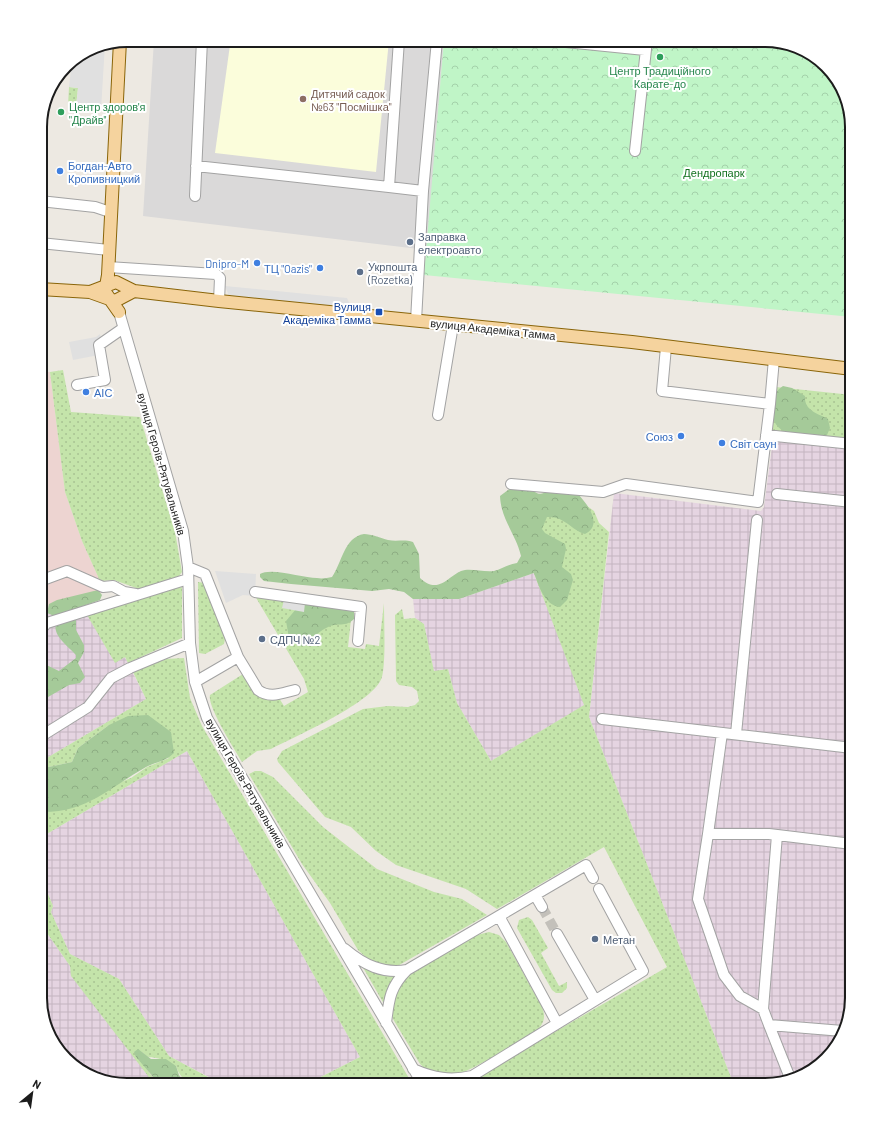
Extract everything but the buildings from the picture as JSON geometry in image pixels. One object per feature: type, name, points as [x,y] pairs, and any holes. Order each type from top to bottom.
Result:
[{"type":"main road","name":"вулиця Героїв-Рятувальників","points":[[119,312],[105,292],[108,276],[110,212],[120,48]]},
{"type":"main road","points":[[90,292],[108,276],[120,284]]},
{"type":"main road","name":"вулиця Героїв-Рятувальників","points":[[119,312],[123,291],[120,284]]},
{"type":"main road","name":"вулиця Академіка Тамма","points":[[120,284],[134,291],[219,301],[632,342],[845,368]]},
{"type":"main road","points":[[47,289],[90,292],[115,301],[134,291]]},
{"type":"street","points":[[195,196],[202,47]]},
{"type":"street","points":[[388,187],[398,47]]},
{"type":"street","points":[[416,321],[423,190],[436,47]]},
{"type":"street","points":[[635,151],[646,47]]},
{"type":"street","points":[[196,166],[423,190]]},
{"type":"street","points":[[47,202],[94,207],[110,212]]},
{"type":"street","points":[[47,244],[109,250]]},
{"type":"street","points":[[108,276],[216,274],[220,278],[219,301]]},
{"type":"street","name":"вулиця Героїв-Рятувальників","points":[[119,312],[122,328],[183,531],[188,566],[190,643],[195,682],[207,718],[419,1078]]},
{"type":"street","points":[[438,415],[453,325]]},
{"type":"street","points":[[77,385],[105,380],[99,346],[122,328]]},
{"type":"street","points":[[666,347],[662,391],[770,404]]},
{"type":"street","points":[[511,484],[603,492],[626,484],[758,502],[774,359]]},
{"type":"street","points":[[766,435],[845,443]]},
{"type":"street","points":[[777,494],[845,501]]},
{"type":"street","points":[[736,734],[757,520]]},
{"type":"street","points":[[188,566],[205,574],[238,657],[258,690],[263,694],[274,695],[295,690]]},
{"type":"street","points":[[47,578],[67,571],[103,587],[113,586],[124,592],[136,594]]},
{"type":"street","points":[[47,623],[188,579]]},
{"type":"street","points":[[255,592],[361,607],[358,641]]},
{"type":"street","points":[[47,733],[88,707],[111,678],[130,668],[190,643]]},
{"type":"street","points":[[195,682],[238,657]]},
{"type":"street","points":[[602,719],[845,747]]},
{"type":"street","points":[[722,733],[698,898],[724,975],[740,996],[763,1009]]},
{"type":"street","points":[[708,834],[777,835],[845,843]]},
{"type":"street","points":[[777,835],[763,1009],[789,1074]]},
{"type":"street","points":[[386,1023],[392,990],[399,978],[407,970],[586,865],[592,878]]},
{"type":"street","points":[[455,1078],[472,1076],[643,971],[599,889]]},
{"type":"street","points":[[535,894],[542,907]]},
{"type":"street","points":[[499,916],[557,1023]]},
{"type":"street","points":[[558,934],[595,1000]]},
{"type":"street","points":[[340,945],[356,958],[374,967],[390,972],[407,970]]},
{"type":"street","points":[[769,1024],[838,1031]]},
{"type":"street","points":[[413,1069],[430,1076],[441,1078]]},
{"type":"shaded area","points":[[154,47],[443,47],[427,250],[143,216]]},
{"type":"shaded area","name":"Дитячий садок №63 \"Посмішка\"","points":[[230,47],[388,47],[376,172],[215,153]]},
{"type":"shaded area","points":[[105,50],[101,110],[76,107],[78,88],[69,87],[71,70],[82,60]]},
{"type":"shaded area","points":[[225,286],[347,298],[352,308],[229,296]]},
{"type":"shaded area","points":[[100,334],[104,354],[73,360],[69,342],[96,337]]},
{"type":"shaded area","points":[[47,372],[50,372],[65,492],[82,541],[105,592],[47,606]]},
{"type":"shaded area","points":[[773,439],[845,447],[845,998],[839,1029],[829,1047],[810,1065],[791,1074],[776,1077],[731,1078],[589,717],[614,493],[761,511],[764,507]]},
{"type":"shaded area","points":[[215,571],[256,574],[255,596],[243,595],[226,603]]},
{"type":"shaded area","points":[[534,573],[585,705],[491,761],[457,703],[448,669],[434,672],[424,624],[415,618],[413,599],[459,599]]},
{"type":"shaded area","points":[[78,599],[115,662],[125,657],[146,699],[47,758],[47,606]]},
{"type":"shaded area","points":[[284,600],[305,603],[304,612],[282,608]]},
{"type":"shaded area","points":[[187,751],[360,1057],[319,1078],[211,1078],[169,1056],[119,979],[70,954],[51,912],[53,906],[47,892],[47,834]]},
{"type":"shaded area","points":[[47,933],[70,966],[166,1078],[127,1078],[101,1074],[82,1065],[60,1043],[53,1029],[48,1009]]},
{"type":"green space","name":"Дендропарк","points":[[443,47],[770,47],[796,53],[814,63],[829,78],[839,96],[845,127],[845,316],[424,275]]},
{"type":"green space","points":[[69,87],[78,88],[76,107],[68,106]]},
{"type":"green space","points":[[63,370],[71,412],[140,417],[175,532],[182,572],[179,576],[139,589],[114,580],[100,581],[82,541],[65,492],[50,372]]},
{"type":"green space","points":[[783,386],[792,388],[805,396],[806,405],[809,408],[815,413],[828,419],[830,428],[827,435],[820,437],[796,436],[781,429],[776,424],[773,417],[774,399],[777,392]]},
{"type":"green space","points":[[776,387],[845,394],[845,439],[770,431]]},
{"type":"green space","points":[[512,487],[530,489],[540,494],[550,489],[575,491],[588,506],[591,512],[593,524],[591,530],[585,534],[553,517],[547,517],[542,529],[545,533],[565,544],[566,549],[562,567],[571,574],[573,580],[567,600],[560,607],[550,603],[546,599],[540,589],[534,573],[459,599],[413,599],[404,592],[389,589],[372,591],[291,584],[264,581],[260,577],[260,574],[265,572],[279,572],[311,578],[332,577],[348,545],[357,536],[364,534],[373,535],[391,541],[413,542],[419,554],[420,578],[433,585],[444,582],[465,570],[494,571],[517,563],[521,556],[519,548],[503,512],[500,496]]},
{"type":"green space","points":[[506,500],[583,503],[594,511],[599,523],[609,532],[589,717],[731,1078],[475,1078],[667,967],[604,847],[497,909],[466,889],[396,865],[376,851],[351,827],[325,817],[277,759],[282,751],[363,709],[388,706],[408,707],[415,705],[419,701],[417,691],[412,687],[399,685],[396,681],[395,615],[402,609],[404,619],[415,618],[424,624],[434,671],[448,669],[457,703],[491,761],[584,705]]},
{"type":"green space","points":[[198,582],[205,583],[225,639],[224,644],[205,654],[199,653]]},
{"type":"green space","points":[[182,587],[182,638],[128,663],[125,657],[115,663],[87,615],[145,596]]},
{"type":"green space","points":[[98,590],[102,595],[100,600],[58,615],[47,613],[49,604],[57,600]]},
{"type":"green space","points":[[255,596],[284,600],[304,611],[305,603],[352,610],[348,647],[365,649],[366,644],[379,646],[384,603],[384,661],[382,677],[376,687],[365,697],[333,718],[271,749],[257,751],[242,762],[217,718],[210,701],[210,695],[243,674],[257,694],[265,697],[279,698],[284,706],[308,692],[304,679]]},
{"type":"green space","points":[[308,603],[354,610],[354,619],[345,624],[330,626],[317,634],[306,646],[298,646],[289,638],[286,621],[296,609]]},
{"type":"green space","points":[[76,619],[76,630],[84,645],[84,652],[78,663],[85,677],[80,683],[69,685],[48,697],[47,665],[59,671],[76,658],[76,655],[58,636],[56,631],[57,622]]},
{"type":"green space","points":[[184,658],[190,698],[202,726],[409,1078],[319,1078],[360,1057],[187,751],[47,834],[47,812],[131,778],[147,767],[169,758],[109,725],[78,748],[72,762],[47,767],[47,758],[146,699],[133,672],[166,659]]},
{"type":"green space","points":[[148,715],[171,732],[174,753],[164,760],[146,767],[109,791],[84,804],[57,811],[47,812],[47,767],[72,762],[78,748],[109,725],[128,716]]},
{"type":"green space","points":[[255,771],[261,771],[273,777],[323,827],[377,869],[434,892],[462,899],[487,915],[394,968],[370,961],[358,950],[330,903],[302,864],[249,774]]},
{"type":"green space","points":[[47,892],[53,906],[51,912],[70,954],[119,979],[169,1056],[210,1078],[183,1078],[176,1066],[157,1058],[149,1057],[142,1052],[146,1067],[154,1078],[150,1078],[71,976],[70,966],[47,933]]},
{"type":"green space","points":[[528,917],[532,920],[548,948],[541,953],[559,986],[567,982],[567,988],[562,993],[556,993],[552,990],[517,928],[519,920]]},
{"type":"green space","points":[[489,932],[499,935],[506,942],[542,1007],[544,1020],[535,1032],[503,1052],[460,1074],[439,1074],[420,1064],[393,1019],[391,1010],[396,987],[413,971],[477,935]]},
{"type":"green space","points":[[361,964],[397,976],[384,1004]]},
{"type":"green space","points":[[138,1049],[151,1059],[166,1059],[176,1066],[181,1078],[154,1078],[136,1057],[134,1052]]},
{"type":"tunnel","points":[[542,907],[557,934]]},
{"type":"place","name":"Центр Традиційного Карате-до","points":[[660,57]]},
{"type":"place","name":"Дитячий садок №63 \"Посмішка\"","points":[[303,99]]},
{"type":"place","name":"Центр здоров'я \"Драйв\"","points":[[61,112]]},
{"type":"place","name":"Богдан-Авто Кропивницкий","points":[[60,171]]},
{"type":"place","name":"Заправка електроавто","points":[[410,242]]},
{"type":"place","name":"Dnipro-M","points":[[257,263]]},
{"type":"place","name":"ТЦ \"Oazis\"","points":[[320,268]]},
{"type":"place","name":"Укрпошта (Rozetka)","points":[[360,272]]},
{"type":"place","name":"Вулиця Академіка Тамма","points":[[379,312]]},
{"type":"place","name":"АІС","points":[[86,392]]},
{"type":"place","name":"Союз","points":[[681,436]]},
{"type":"place","name":"Світ саун","points":[[722,443]]},
{"type":"place","name":"СДПЧ №2","points":[[262,639]]},
{"type":"place","name":"Метан","points":[[595,939]]}]
